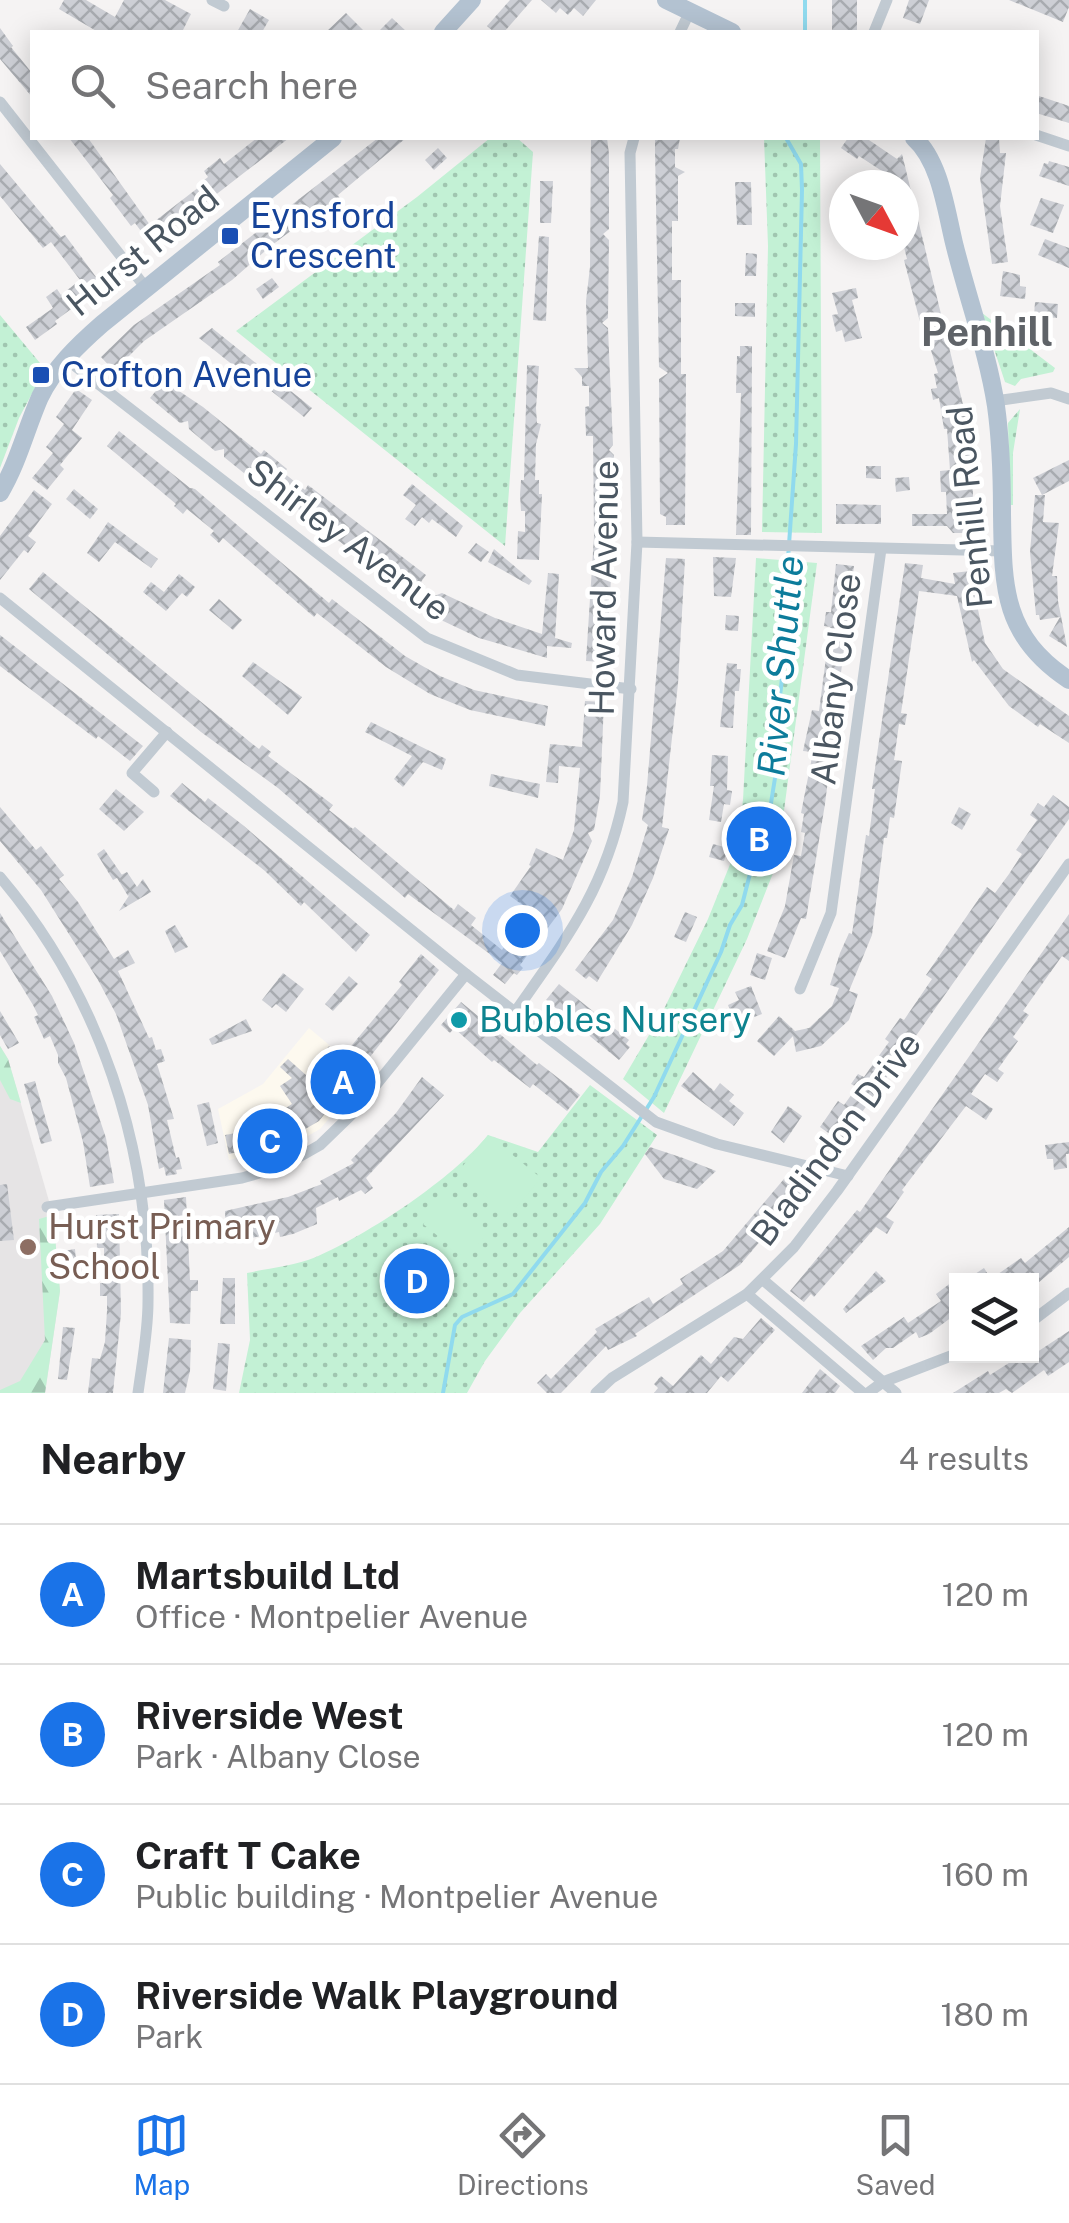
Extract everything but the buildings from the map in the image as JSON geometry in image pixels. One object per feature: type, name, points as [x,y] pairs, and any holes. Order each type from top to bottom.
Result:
[{"type":"main road","points":[[443,30],[457,8],[472,0]]},
{"type":"main road","points":[[666,0],[728,30]]},
{"type":"main road","name":"Hurst Road","points":[[0,493],[14,468],[42,394],[66,359],[146,288],[331,140]]},
{"type":"main road","name":"Penhill Road","points":[[922,140],[940,186],[995,400],[1006,596],[1022,637],[1053,670],[1069,680]]},
{"type":"street","points":[[875,30],[887,0]]},
{"type":"street","points":[[681,30],[690,11]]},
{"type":"street","points":[[0,102],[146,288]]},
{"type":"street","points":[[1039,136],[1069,146]]},
{"type":"street","name":"Howard Avenue","points":[[515,1012],[593,896],[614,844],[623,802],[637,542],[630,152],[633,140]]},
{"type":"street","name":"Shirley Avenue","points":[[66,359],[427,638],[517,674],[631,689]]},
{"type":"street","points":[[995,400],[1051,393],[1069,399]]},
{"type":"street","points":[[637,542],[1002,552]]},
{"type":"street","name":"Albany Close","points":[[800,989],[831,913],[880,549]]},
{"type":"street","points":[[0,598],[466,974],[663,1126],[717,1144],[848,1176]]},
{"type":"street","points":[[154,792],[132,773],[167,732]]},
{"type":"street","name":"Bladindon Drive","points":[[596,1393],[612,1378],[764,1280],[848,1176],[1069,864]]},
{"type":"street","points":[[0,877],[54,948],[86,1006],[128,1120],[142,1193],[148,1303],[138,1393]]},
{"type":"street","points":[[47,1207],[242,1178],[282,1166],[320,1145],[353,1113],[466,974]]},
{"type":"street","points":[[764,1280],[896,1393]]},
{"type":"street","points":[[1039,1316],[1069,1293]]},
{"type":"street","points":[[747,1294],[866,1393],[949,1357]]},
{"type":"shaded area","points":[[309,1028],[366,1076],[320,1129],[292,1145],[229,1160],[218,1109],[263,1084]]},
{"type":"shaded area","name":"Hurst Primary School","points":[[0,1046],[8,1059],[53,1215],[60,1291],[45,1393],[0,1393]]},
{"type":"green space","points":[[488,140],[519,140],[533,152],[505,546],[236,331]]},
{"type":"green space","points":[[764,140],[820,140],[822,533],[762,532],[768,246]]},
{"type":"green space","points":[[982,313],[1055,368],[1053,372],[1021,379],[1015,386],[1005,382]]},
{"type":"green space","points":[[0,315],[45,369],[19,418],[0,468]]},
{"type":"green space","points":[[1020,409],[1013,453],[1013,505],[1010,505],[1008,423]]},
{"type":"green space","points":[[756,558],[817,563],[777,863],[747,939],[664,1113],[623,1079],[662,1013],[708,919],[735,852],[743,800]]},
{"type":"green space","points":[[0,1046],[8,1059],[21,1103],[10,1099],[0,1080]]},
{"type":"green space","points":[[590,1085],[657,1135],[600,1224],[520,1313],[467,1393],[239,1393],[250,1340],[247,1273],[308,1260],[360,1234],[432,1187],[488,1135],[538,1152]]},
{"type":"green space","points":[[488,1135],[541,1178],[510,1215],[457,1173]]},
{"type":"green space","points":[[445,1198],[487,1233],[466,1259],[423,1224]]},
{"type":"green space","points":[[53,1215],[60,1291],[45,1393],[0,1393],[20,1381],[45,1340],[39,1219]]},
{"type":"waterway","name":"River Shuttle","points":[[805,0],[805,30]]},
{"type":"waterway","name":"River Shuttle","points":[[443,1393],[455,1325],[462,1317],[513,1294],[585,1203],[601,1172],[654,1097],[742,905],[754,858],[767,828],[790,607],[788,559],[796,444],[802,190],[801,164],[787,140]]},
{"type":"place","name":"Eynsford Crescent","points":[[230,236]]},
{"type":"place","name":"Crofton Avenue","points":[[41,375]]},
{"type":"place","name":"Riverside West","points":[[759,839]]},
{"type":"place","name":"Bubbles Nursery","points":[[459,1020]]},
{"type":"place","name":"Martsbuild Ltd","points":[[343,1082]]},
{"type":"place","name":"Craft T Cake","points":[[270,1141]]},
{"type":"place","name":"Hurst Primary School","points":[[28,1247]]},
{"type":"place","name":"Riverside Walk Playground","points":[[417,1281]]},
{"type":"district","name":"Penhill","points":[[987,332]]}]
